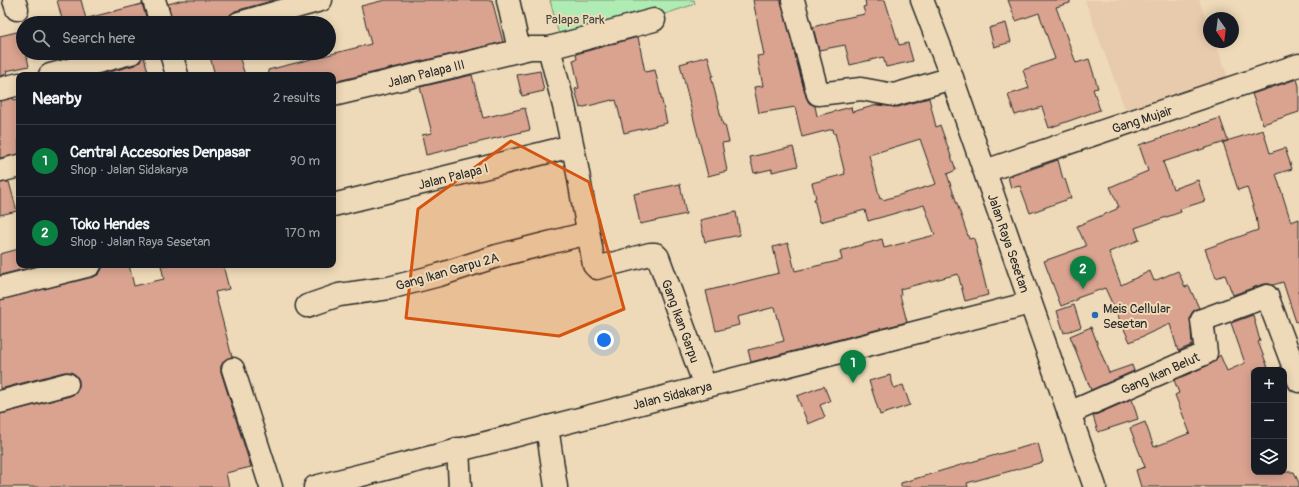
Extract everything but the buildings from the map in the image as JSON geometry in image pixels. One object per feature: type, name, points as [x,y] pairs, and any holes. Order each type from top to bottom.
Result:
[{"type":"street","points":[[154,0],[160,16]]},
{"type":"street","points":[[264,16],[321,0]]},
{"type":"street","points":[[508,0],[518,50]]},
{"type":"street","points":[[793,0],[818,94],[861,89],[894,94],[952,78]]},
{"type":"street","name":"Jalan Raya Sesetan","points":[[922,0],[952,78],[1095,487]]},
{"type":"street","name":"Jalan Palapa III","points":[[336,94],[518,50],[530,48],[549,48],[654,20]]},
{"type":"street","points":[[549,48],[564,106],[588,233]]},
{"type":"street","points":[[61,72],[105,60]]},
{"type":"street","points":[[173,60],[176,72]]},
{"type":"street","name":"Gang Mujair","points":[[985,171],[1253,82],[1299,65]]},
{"type":"street","points":[[0,89],[16,85]]},
{"type":"street","name":"Jalan Palapa I","points":[[336,204],[572,146]]},
{"type":"street","points":[[0,171],[16,167]]},
{"type":"street","name":"Gang Ikan Garpu","points":[[588,233],[592,259],[597,268],[650,254],[655,254],[657,256],[705,386]]},
{"type":"street","name":"Gang Ikan Garpu 2A","points":[[307,306],[339,295],[389,288],[439,275],[497,256],[588,233]]},
{"type":"street","points":[[0,288],[78,268]]},
{"type":"street","name":"Gang Ikan Belut","points":[[1069,413],[1206,353],[1202,320],[1267,296],[1299,381]]},
{"type":"street","name":"Jalan Sidakarya","points":[[316,487],[458,449],[1030,303]]},
{"type":"street","points":[[233,369],[271,487]]},
{"type":"street","points":[[0,402],[67,384]]},
{"type":"street","points":[[547,427],[556,487]]},
{"type":"street","points":[[458,449],[460,487]]},
{"type":"highlighted area","points":[[511,141],[589,182],[624,309],[559,336],[406,318],[418,209]]},
{"type":"shaded area","points":[[1085,0],[1199,0],[1203,12],[1203,48],[1217,48],[1231,85],[1129,120]]},
{"type":"green space","name":"Palapa Park","points":[[550,0],[694,0],[695,4],[653,18],[561,43]]},
{"type":"place","name":"Toko Hendes","points":[[1083,289]]},
{"type":"place","name":"Meis Cellular Sesetan","points":[[1095,315]]},
{"type":"place","name":"Central Accesories Denpasar","points":[[853,383]]}]
